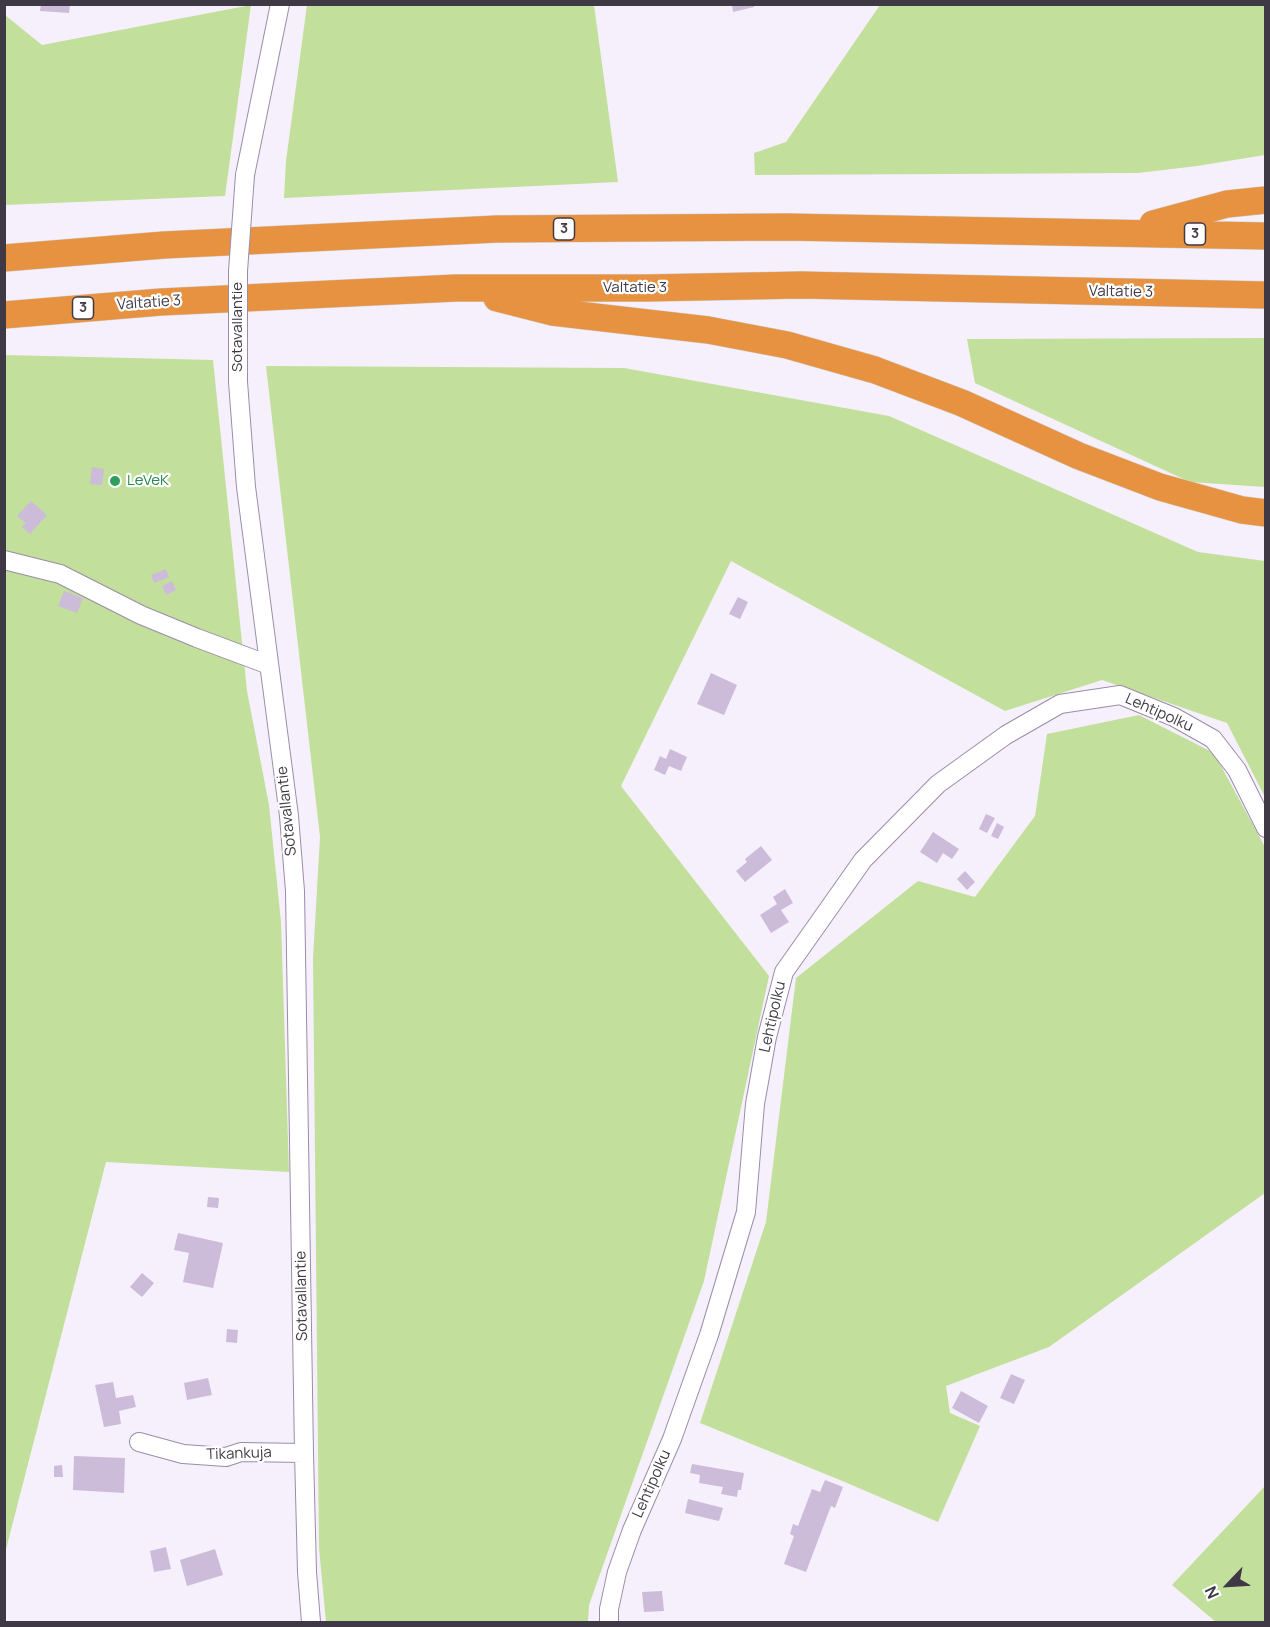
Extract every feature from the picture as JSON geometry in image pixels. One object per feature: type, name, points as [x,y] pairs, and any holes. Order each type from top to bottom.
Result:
[{"type":"highway","points":[[1124,232],[1227,204],[1266,200]]},
{"type":"highway","name":"3","points":[[4,258],[164,245],[497,229],[787,227],[1266,236]]},
{"type":"highway","name":"Valtatie 3","points":[[4,315],[161,302],[456,288],[801,285],[1266,295]]},
{"type":"highway","points":[[456,288],[552,312],[708,330],[787,345],[875,370],[962,403],[1079,456],[1160,487],[1242,510],[1266,513]]},
{"type":"street","name":"Sotavallantie","points":[[280,4],[245,175],[238,271],[238,382],[246,487],[289,816],[295,891],[306,1572],[311,1623]]},
{"type":"street","points":[[4,560],[60,574],[141,615],[269,665]]},
{"type":"street","name":"Lehtipolku","points":[[609,1623],[609,1609],[617,1572],[632,1530],[676,1429],[709,1335],[746,1212],[755,1104],[767,1037],[784,972],[863,860],[938,784],[1006,735],[1060,704],[1120,695],[1174,717],[1213,739],[1237,770],[1266,828]]},
{"type":"street","name":"Tikankuja","points":[[139,1442],[194,1455],[226,1457],[241,1452],[304,1453]]},
{"type":"green space","points":[[251,5],[225,196],[5,205],[5,15],[42,45]]},
{"type":"green space","points":[[307,5],[594,5],[618,182],[284,198],[286,161]]},
{"type":"green space","points":[[880,5],[1265,5],[1265,155],[1138,173],[755,175],[754,153],[786,142]]},
{"type":"green space","points":[[1265,338],[1265,487],[1190,482],[975,383],[967,339]]},
{"type":"green space","points":[[5,355],[213,360],[247,691],[269,805],[281,922],[289,1172],[106,1162],[5,1553]]},
{"type":"green space","points":[[266,366],[624,368],[889,416],[1198,552],[1265,561],[1265,797],[1227,723],[1102,680],[1005,711],[731,561],[621,786],[769,976],[704,1281],[589,1605],[588,1622],[326,1622],[319,1548],[313,958],[320,837]]},
{"type":"green space","points":[[1139,715],[1214,753],[1265,847],[1265,1193],[1049,1347],[946,1386],[950,1413],[980,1426],[938,1522],[700,1423],[766,1222],[796,978],[918,881],[975,897],[1035,816],[1047,734]]},
{"type":"green space","points":[[1265,1486],[1265,1622],[1216,1622],[1172,1585]]},
{"type":"building","points":[[41,4],[70,4],[69,13],[40,11]]},
{"type":"building","points":[[732,4],[754,4],[754,7],[733,12]]},
{"type":"building","points":[[92,467],[104,469],[102,485],[90,484]]},
{"type":"building","points":[[31,501],[47,515],[30,534],[22,527],[26,523],[17,516]]},
{"type":"building","points":[[166,569],[169,577],[154,583],[151,575]]},
{"type":"building","points":[[172,581],[176,590],[166,595],[162,586]]},
{"type":"building","points":[[64,591],[83,598],[77,613],[58,606]]},
{"type":"building","points":[[738,597],[748,602],[740,619],[729,614]]},
{"type":"building","points":[[711,673],[737,685],[724,715],[697,704]]},
{"type":"building","points":[[670,749],[687,757],[681,771],[669,766],[665,775],[654,770],[660,756],[666,759]]},
{"type":"building","points":[[986,814],[995,818],[987,833],[979,829]]},
{"type":"building","points":[[997,823],[1004,827],[998,839],[991,836]]},
{"type":"building","points":[[933,832],[959,849],[952,859],[943,853],[937,863],[920,852]]},
{"type":"building","points":[[761,846],[772,860],[745,882],[736,871],[747,862],[745,859]]},
{"type":"building","points":[[965,871],[975,882],[967,890],[957,879]]},
{"type":"building","points":[[785,889],[793,903],[781,910],[789,922],[771,933],[760,915],[777,904],[773,897]]},
{"type":"building","points":[[208,1197],[219,1198],[218,1208],[207,1207]]},
{"type":"building","points":[[178,1233],[223,1243],[213,1288],[183,1282],[189,1253],[174,1250]]},
{"type":"building","points":[[142,1273],[154,1283],[142,1297],[130,1287]]},
{"type":"building","points":[[227,1329],[238,1330],[237,1343],[226,1342]]},
{"type":"building","points":[[1011,1374],[1025,1380],[1014,1404],[1000,1398]]},
{"type":"building","points":[[208,1378],[212,1395],[187,1400],[184,1383]]},
{"type":"building","points":[[113,1382],[116,1398],[133,1395],[136,1407],[119,1411],[121,1424],[104,1427],[95,1385]]},
{"type":"building","points":[[961,1391],[988,1406],[979,1423],[952,1408]]},
{"type":"building","points":[[74,1456],[125,1458],[124,1493],[73,1490]]},
{"type":"building","points":[[692,1464],[744,1473],[741,1490],[738,1490],[737,1497],[721,1494],[723,1487],[699,1483],[700,1475],[690,1473]]},
{"type":"building","points":[[62,1465],[63,1477],[54,1477],[54,1466]]},
{"type":"building","points":[[825,1480],[843,1487],[835,1508],[831,1506],[806,1572],[784,1564],[794,1536],[790,1534],[793,1524],[798,1526],[812,1489],[820,1492]]},
{"type":"building","points":[[688,1499],[723,1508],[719,1521],[685,1513]]},
{"type":"building","points":[[166,1547],[171,1569],[154,1572],[150,1551]]},
{"type":"building","points":[[215,1549],[223,1575],[187,1586],[180,1560]]},
{"type":"building","points":[[662,1591],[664,1611],[644,1612],[642,1592]]},
{"type":"place","name":"LeVeK","points":[[115,481]]}]
